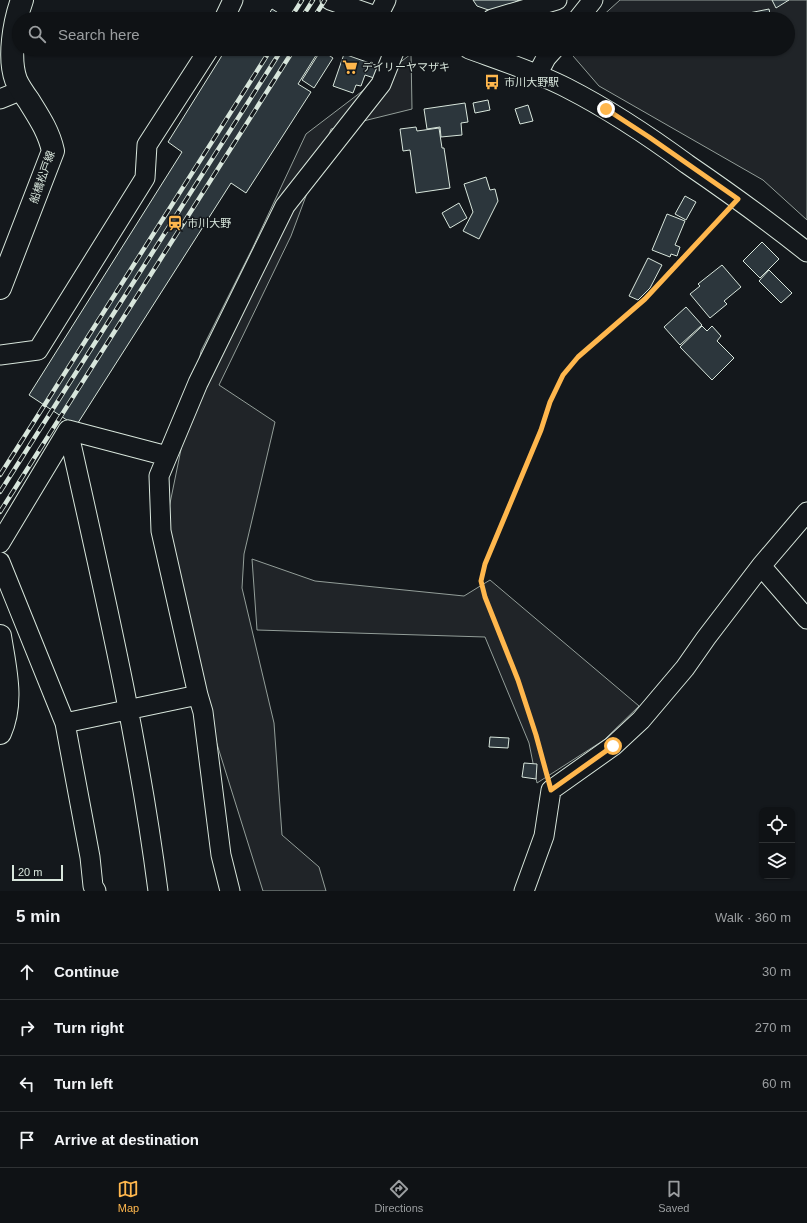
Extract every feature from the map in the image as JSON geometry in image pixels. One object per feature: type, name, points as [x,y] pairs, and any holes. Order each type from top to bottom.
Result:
[{"type":"main road","name":"船橋松戸線","points":[[18,12],[22,0]]},
{"type":"main road","name":"船橋松戸線","points":[[0,288],[53,151],[51,140],[40,117],[16,80],[7,40],[12,27]]},
{"type":"main road","points":[[0,636],[8,687],[7,708],[0,732]]},
{"type":"street","points":[[227,12],[233,0]]},
{"type":"street","points":[[330,0],[383,12]]},
{"type":"street","points":[[516,12],[557,0]]},
{"type":"street","points":[[584,12],[593,0]]},
{"type":"street","points":[[0,355],[38,350],[145,178],[148,145],[205,56]]},
{"type":"street","points":[[230,891],[221,855],[203,712],[198,696],[161,531],[159,476],[198,383],[285,206],[381,84],[392,56]]},
{"type":"street","points":[[487,56],[566,87],[606,109],[738,199],[807,252]]},
{"type":"street","points":[[537,75],[548,56]]},
{"type":"street","points":[[0,99],[22,90]]},
{"type":"street","points":[[68,430],[167,456]]},
{"type":"street","points":[[0,543],[68,430]]},
{"type":"street","points":[[68,430],[129,710],[150,826],[158,891]]},
{"type":"street","points":[[524,891],[544,836],[551,790],[613,746],[640,720],[685,668],[760,566],[807,512]]},
{"type":"street","points":[[0,562],[65,723],[90,857],[93,889]]},
{"type":"street","points":[[760,566],[807,619]]},
{"type":"street","points":[[65,723],[198,696]]},
{"type":"path","points":[[551,790],[536,735],[518,680],[485,597],[481,581],[485,564],[541,430],[550,402],[563,375],[578,357],[645,299],[738,199]]},
{"type":"shaded area","points":[[620,0],[807,0],[807,220],[763,180],[599,86],[573,56],[795,56],[795,12],[607,12]]},
{"type":"shaded area","points":[[408,56],[411,56],[412,109],[331,129],[291,236],[219,385],[275,422],[244,554],[242,588],[274,723],[282,835],[319,867],[326,891],[263,891],[201,693],[166,523],[201,351],[252,249],[306,134]]},
{"type":"shaded area","points":[[252,559],[315,581],[464,596],[490,580],[639,706],[604,740],[537,783],[529,743],[485,637],[257,630]]},
{"type":"building","points":[[473,0],[519,0],[499,12],[494,12],[477,6]]},
{"type":"building","points":[[772,0],[789,0],[776,8]]},
{"type":"building","points":[[769,9],[770,12],[754,12]]},
{"type":"building","name":"市川大野","points":[[222,56],[316,56],[298,84],[311,92],[246,193],[231,183],[76,426],[29,395],[182,152],[168,142]]},
{"type":"building","points":[[317,56],[330,56],[333,58],[314,88],[302,80]]},
{"type":"building","points":[[343,56],[350,56],[378,66],[374,78],[365,75],[361,86],[356,85],[353,93],[333,86]]},
{"type":"building","points":[[488,100],[490,110],[475,113],[473,103]]},
{"type":"building","points":[[465,103],[468,122],[461,123],[462,135],[441,137],[440,127],[427,129],[424,109]]},
{"type":"building","points":[[528,105],[533,121],[520,124],[515,109]]},
{"type":"building","points":[[416,127],[417,131],[439,128],[442,148],[444,148],[450,188],[416,193],[410,150],[403,151],[400,129]]},
{"type":"building","points":[[486,177],[490,190],[495,189],[498,201],[479,239],[463,231],[473,212],[464,184]]},
{"type":"building","points":[[685,196],[696,202],[686,220],[675,214]]},
{"type":"building","points":[[459,203],[467,218],[450,228],[442,213]]},
{"type":"building","points":[[667,214],[685,221],[675,245],[680,247],[677,256],[671,254],[670,257],[652,250]]},
{"type":"building","points":[[762,242],[779,259],[760,278],[743,261]]},
{"type":"building","points":[[648,258],[662,265],[650,288],[638,300],[629,296]]},
{"type":"building","points":[[722,265],[741,287],[724,301],[727,304],[710,318],[690,294],[700,286],[698,284]]},
{"type":"building","points":[[769,270],[792,293],[781,303],[759,281]]},
{"type":"building","points":[[686,307],[702,325],[680,345],[664,327]]},
{"type":"building","points":[[702,326],[707,331],[712,326],[721,336],[717,341],[734,358],[712,380],[680,347]]},
{"type":"building","points":[[490,737],[509,738],[508,748],[489,747]]},
{"type":"building","points":[[524,763],[537,764],[536,779],[522,777]]},
{"type":"railway","points":[[294,12],[302,0]]},
{"type":"railway","points":[[305,12],[313,0]]},
{"type":"railway","points":[[317,12],[325,0]]},
{"type":"railway","points":[[0,475],[267,56]]},
{"type":"railway","points":[[0,492],[278,56]]},
{"type":"railway","points":[[0,512],[290,56]]},
{"type":"place","name":"デイリーヤマザキ","points":[[350,67]]},
{"type":"place","name":"市川大野駅","points":[[492,82]]},
{"type":"place","name":"市川大野","points":[[175,223]]},
{"type":"route","points":[[606,109],[738,199],[645,299],[578,357],[563,375],[550,402],[541,430],[506,510],[485,564],[481,581],[485,597],[518,680],[536,735],[551,790],[613,746]]}]
